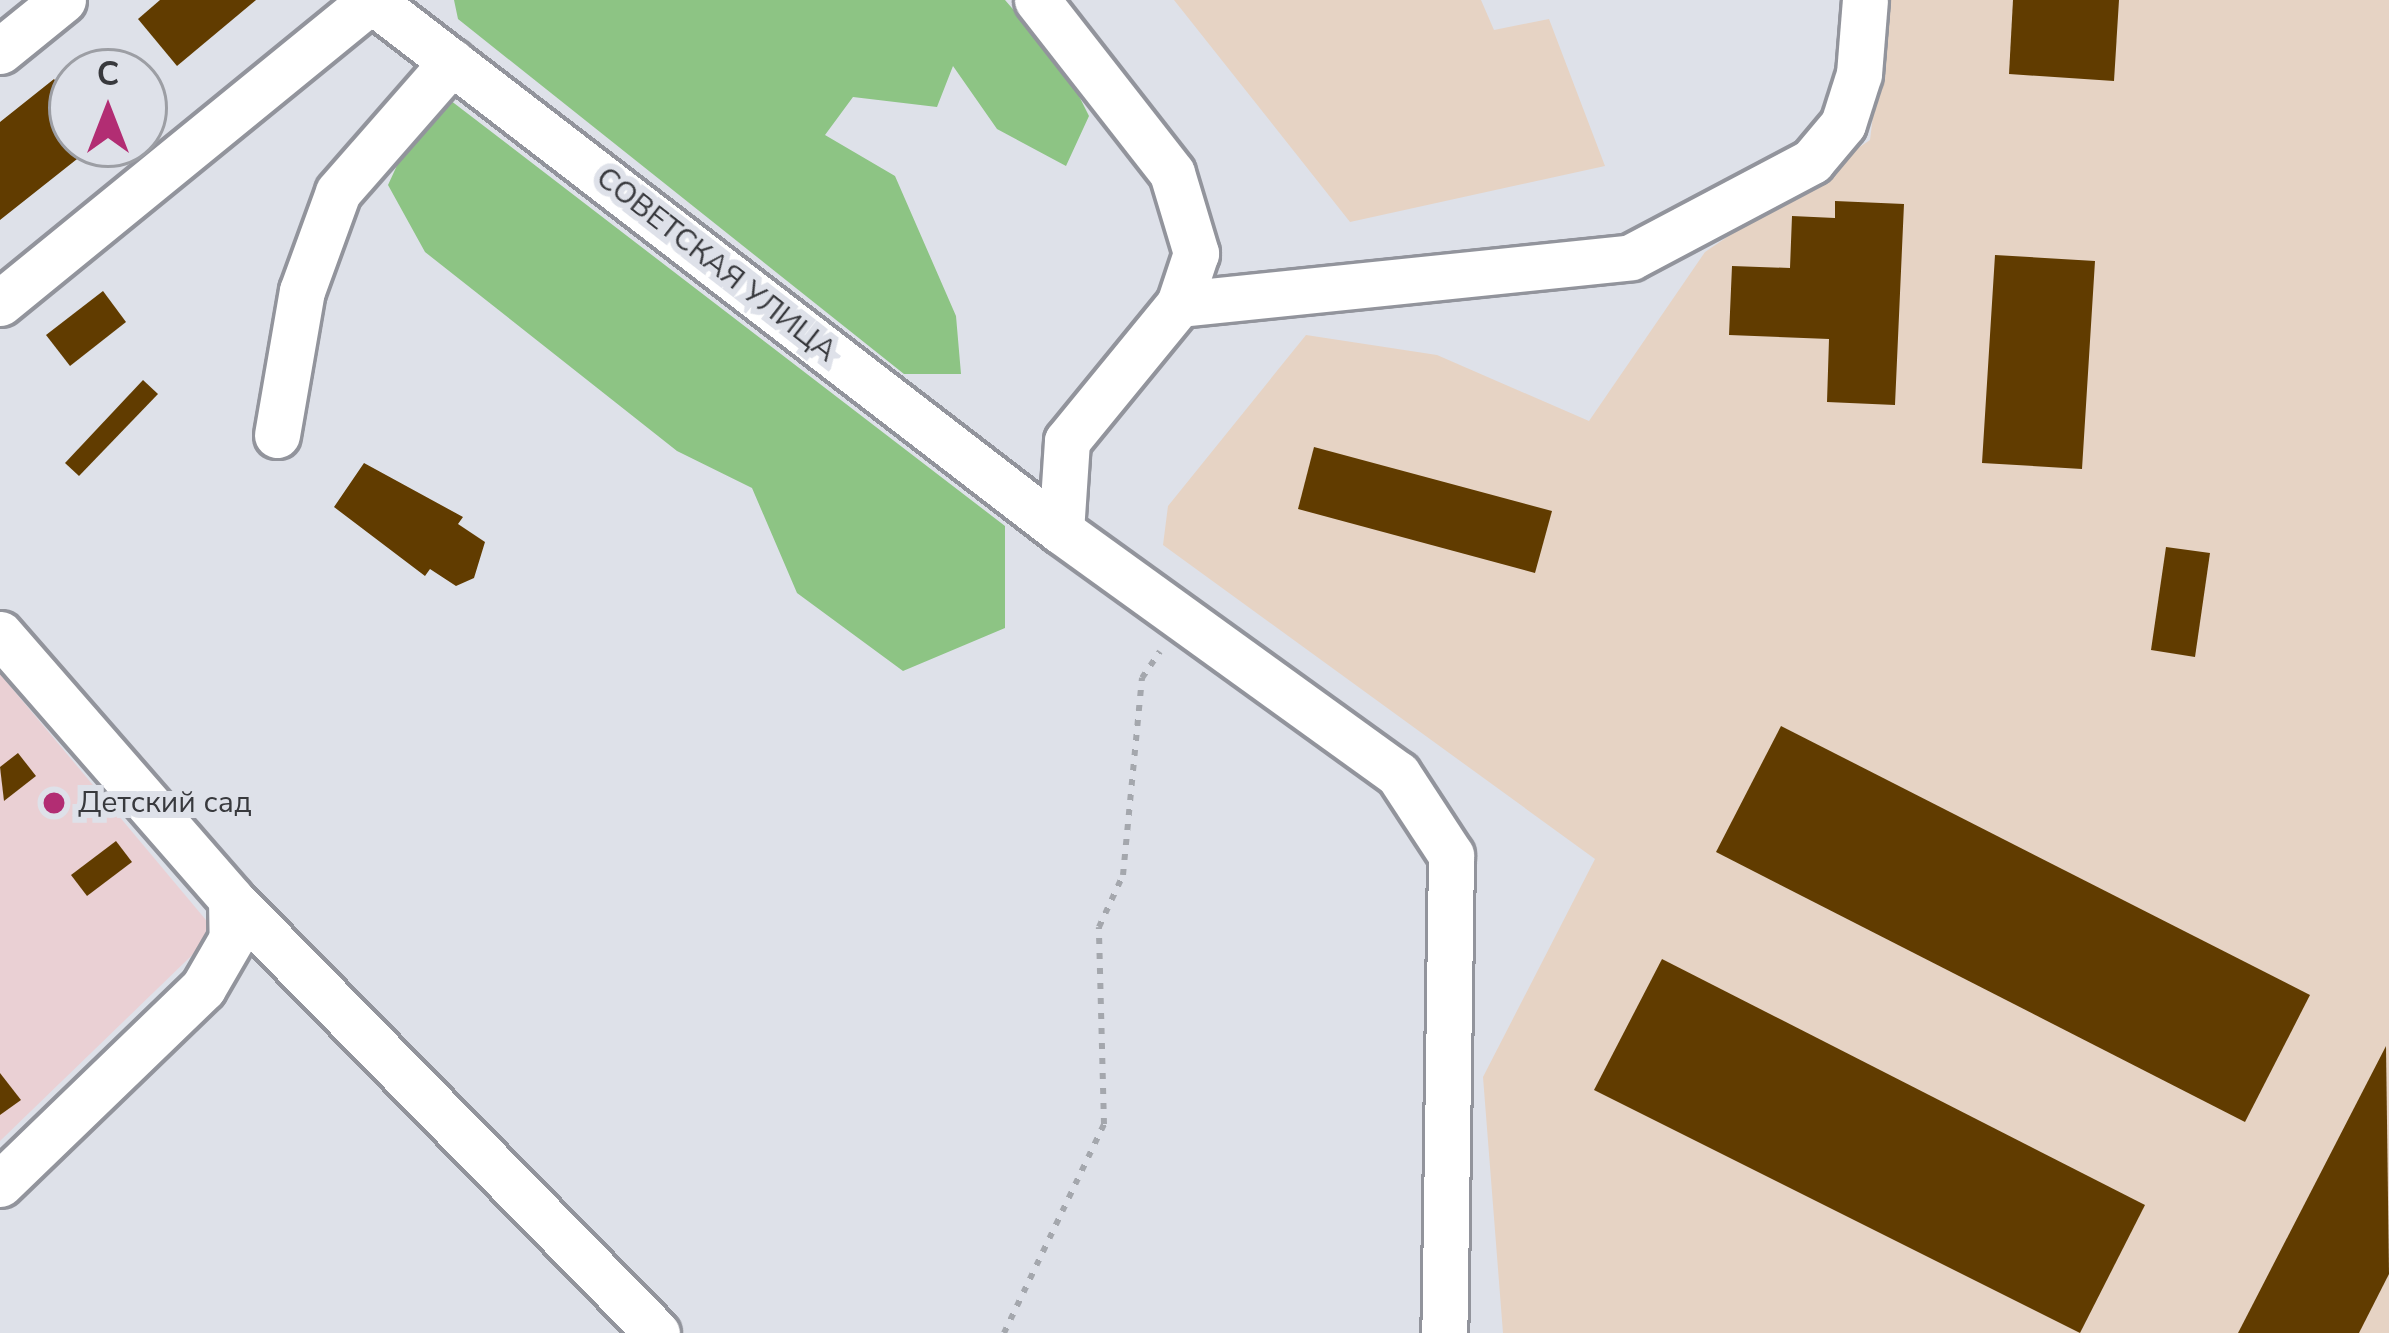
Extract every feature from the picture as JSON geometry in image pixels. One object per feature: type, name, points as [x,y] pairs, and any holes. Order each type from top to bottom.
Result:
[{"type":"street","points":[[0,51],[63,0]]},
{"type":"street","name":"СОВЕТСКАЯ УЛИЦА","points":[[0,303],[371,0],[1061,531],[1398,774],[1450,855],[1444,1333]]},
{"type":"street","points":[[1037,0],[1102,75],[1172,173],[1196,253],[1178,304],[1067,441],[1061,531]]},
{"type":"street","points":[[1178,304],[1631,257],[1812,161],[1843,124],[1859,74],[1864,0]]},
{"type":"street","points":[[277,435],[302,291],[338,192],[452,62]]},
{"type":"street","points":[[0,634],[231,899],[657,1333]]},
{"type":"street","points":[[0,1184],[203,988],[232,938],[231,899]]},
{"type":"path","points":[[1004,1333],[1104,1124],[1099,927],[1123,875],[1142,678],[1182,618]]},
{"type":"shaded area","points":[[1174,0],[1481,0],[1494,30],[1549,19],[1605,166],[1350,222]]},
{"type":"shaded area","points":[[1887,0],[2389,0],[2389,1333],[1503,1333],[1483,1077],[1595,859],[1163,545],[1168,506],[1306,335],[1437,355],[1589,421],[1705,252],[1870,140]]},
{"type":"shaded area","name":"Детский сад","points":[[0,674],[216,932],[0,1141]]},
{"type":"green space","points":[[454,0],[1005,0],[1066,70],[1089,116],[1066,166],[997,129],[953,66],[937,107],[853,97],[825,135],[895,176],[956,316],[961,374],[904,374],[458,19]]},
{"type":"green space","points":[[446,97],[1005,526],[1005,628],[903,671],[797,593],[752,488],[677,451],[425,252],[388,185],[411,135]]},
{"type":"building","points":[[160,0],[256,0],[177,66],[168,48],[162,48],[138,19]]},
{"type":"building","points":[[2013,0],[2119,0],[2114,81],[2009,74]]},
{"type":"building","points":[[48,84],[48,168],[66,168],[0,220],[0,122]]},
{"type":"building","points":[[1835,201],[1904,204],[1895,405],[1827,402],[1829,339],[1729,335],[1732,266],[1790,268],[1792,216],[1835,218]]},
{"type":"building","points":[[1995,255],[2095,261],[2082,469],[1982,463]]},
{"type":"building","points":[[103,291],[126,322],[70,366],[46,335]]},
{"type":"building","points":[[143,380],[158,394],[79,476],[65,463]]},
{"type":"building","points":[[1314,447],[1552,511],[1535,573],[1298,509]]},
{"type":"building","points":[[364,463],[463,517],[458,524],[485,542],[474,578],[456,586],[430,569],[425,576],[334,507]]},
{"type":"building","points":[[2166,547],[2210,553],[2195,657],[2151,650]]},
{"type":"building","points":[[1781,726],[2310,995],[2245,1122],[1716,852]]},
{"type":"building","points":[[18,753],[36,776],[4,801],[0,767]]},
{"type":"building","points":[[116,841],[132,862],[87,896],[71,875]]},
{"type":"building","points":[[1662,959],[2145,1205],[2080,1333],[1594,1090]]},
{"type":"building","points":[[2386,1046],[2389,1274],[2359,1333],[2238,1333]]},
{"type":"building","points":[[0,1073],[21,1100],[0,1115]]},
{"type":"place","name":"Детский сад","points":[[54,803]]}]
